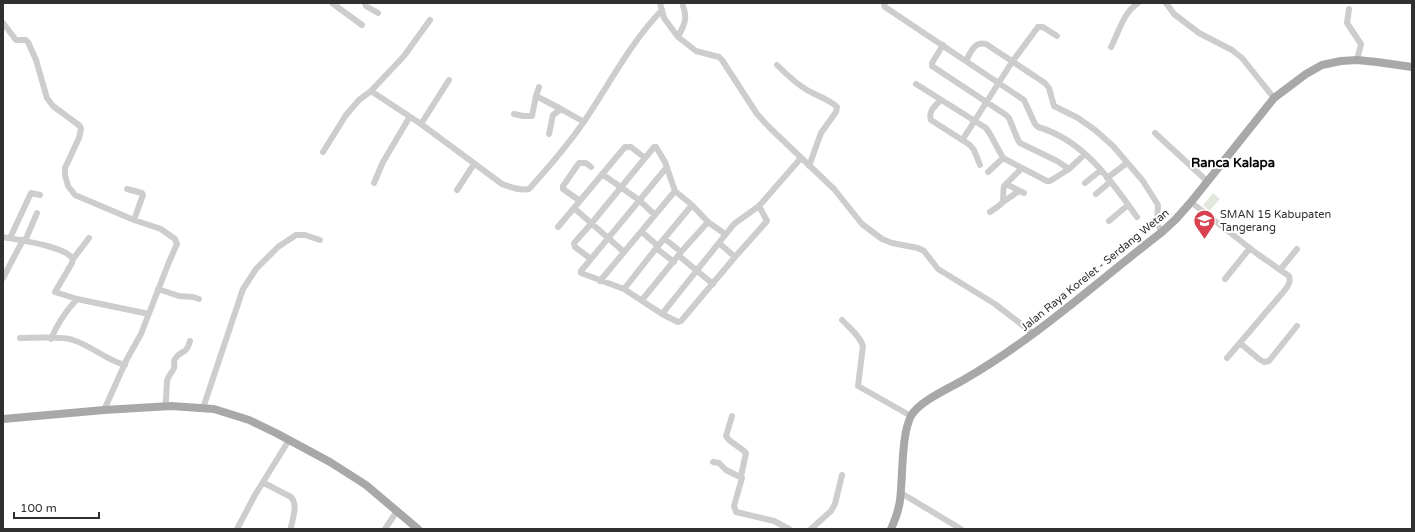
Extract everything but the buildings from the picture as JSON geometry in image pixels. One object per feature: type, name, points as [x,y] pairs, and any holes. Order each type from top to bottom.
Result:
[{"type":"main road","name":"Jalan Raya Korelet - Serdang Wetan","points":[[911,416],[928,400],[985,367],[1034,334],[1176,220],[1274,98],[1306,74],[1322,65],[1357,60],[1412,67]]},
{"type":"main road","points":[[3,419],[104,410],[165,407],[214,409],[249,420],[276,432],[330,462],[366,485],[418,529]]},
{"type":"main road","points":[[891,529],[897,512],[901,493],[907,430],[911,416]]},
{"type":"street","points":[[332,3],[362,25]]},
{"type":"street","points":[[365,3],[366,6],[378,13]]},
{"type":"street","points":[[660,3],[664,18],[678,37],[696,51],[719,57],[722,60],[757,114],[834,189],[862,224],[869,230],[892,243],[918,248],[924,251],[942,272],[960,281],[995,304],[1034,334]]},
{"type":"street","points":[[1111,47],[1121,24],[1138,3]]},
{"type":"street","points":[[1166,3],[1174,14],[1199,33],[1232,50],[1242,58],[1274,98]]},
{"type":"street","points":[[883,4],[885,8],[1024,100],[1035,124],[1038,127],[1067,139],[1085,154],[1101,170],[1137,217]]},
{"type":"street","points":[[678,37],[686,21],[683,6]]},
{"type":"street","points":[[1349,9],[1347,23],[1361,44],[1357,60]]},
{"type":"street","points":[[371,91],[409,118],[421,124],[502,184],[526,190],[564,149],[584,122],[647,26],[662,10]]},
{"type":"street","points":[[323,152],[346,115],[359,100],[371,91],[404,56],[430,20]]},
{"type":"street","points":[[3,23],[16,40],[26,40],[28,42],[36,60],[47,98],[53,106],[80,126],[77,145],[65,168],[68,186],[75,195],[134,220],[161,229],[177,242],[177,246],[169,262],[141,334],[104,410]]},
{"type":"street","points":[[963,139],[1012,62],[1038,27],[1043,27],[1057,36]]},
{"type":"street","points":[[966,61],[975,45],[983,43],[1045,83],[1054,106],[1078,118],[1095,130],[1112,146],[1143,181],[1157,202],[1158,209],[1156,224],[1162,232]]},
{"type":"street","points":[[943,45],[932,63],[932,66],[1006,115],[1009,118],[1020,143],[1057,161],[1069,169]]},
{"type":"street","points":[[777,65],[797,83],[837,107],[836,112],[821,133],[809,166]]},
{"type":"street","points":[[421,124],[449,80]]},
{"type":"street","points":[[916,84],[988,130],[1003,158],[1047,181],[1050,181],[1069,169],[1085,154]]},
{"type":"street","points":[[514,114],[532,116],[539,87]]},
{"type":"street","points":[[536,96],[584,122]]},
{"type":"street","points":[[941,100],[931,111],[931,120],[963,139],[974,150],[980,166]]},
{"type":"street","points":[[549,134],[552,115],[561,109]]},
{"type":"street","points":[[374,183],[383,162],[409,118]]},
{"type":"street","points":[[1155,133],[1207,181]]},
{"type":"street","points":[[558,227],[625,147],[631,147],[644,158]]},
{"type":"street","points":[[591,259],[575,247],[574,244],[576,239],[591,224],[652,148],[656,147],[667,167],[675,191],[692,205],[708,222],[725,234]]},
{"type":"street","points":[[662,314],[725,234],[739,220],[760,205],[801,158]]},
{"type":"street","points":[[988,172],[1003,158]]},
{"type":"street","points":[[580,201],[563,189],[563,186],[579,163],[586,163],[590,167]]},
{"type":"street","points":[[1096,194],[1127,163]]},
{"type":"street","points":[[457,190],[474,164]]},
{"type":"street","points":[[667,167],[581,271],[581,273],[624,289],[662,314],[678,322],[681,322],[734,257],[767,221],[760,205]]},
{"type":"street","points":[[1003,202],[1004,188],[1006,184],[1022,168]]},
{"type":"street","points":[[1085,183],[1101,170]]},
{"type":"street","points":[[602,174],[639,200],[655,215]]},
{"type":"street","points":[[990,212],[1003,202],[1021,192],[1006,184]]},
{"type":"street","points":[[127,189],[142,193],[144,195],[134,220]]},
{"type":"street","points":[[600,281],[675,191]]},
{"type":"street","points":[[40,195],[33,193],[31,194],[6,237],[24,240],[64,252],[71,256],[73,260]]},
{"type":"street","points":[[1191,202],[1289,276],[1290,282],[1288,286],[1227,358]]},
{"type":"street","points":[[624,289],[692,205]]},
{"type":"street","points":[[1109,221],[1128,205]]},
{"type":"street","points":[[574,208],[624,252]]},
{"type":"street","points":[[3,278],[37,214]]},
{"type":"street","points":[[642,300],[708,222]]},
{"type":"street","points":[[642,232],[674,262]]},
{"type":"street","points":[[203,408],[243,289],[256,268],[278,247],[296,236],[304,235],[320,240]]},
{"type":"street","points":[[89,238],[73,260],[55,292],[78,299],[149,314]]},
{"type":"street","points":[[665,239],[713,284]]},
{"type":"street","points":[[719,243],[734,257]]},
{"type":"street","points":[[1225,279],[1250,248]]},
{"type":"street","points":[[1280,270],[1297,248]]},
{"type":"street","points":[[158,289],[179,296],[193,297],[199,300]]},
{"type":"street","points":[[51,339],[61,319],[78,299]]},
{"type":"street","points":[[842,320],[857,335],[863,346],[858,386],[911,416]]},
{"type":"street","points":[[1240,343],[1259,359],[1264,362],[1269,361],[1297,326]]},
{"type":"street","points":[[20,338],[63,338],[74,340],[109,360],[125,365]]},
{"type":"street","points":[[165,407],[167,397],[167,381],[173,370],[174,361],[188,349],[190,340]]},
{"type":"street","points":[[732,416],[726,436],[746,453],[741,476],[742,481],[734,506],[735,512],[774,521],[790,529]]},
{"type":"street","points":[[237,529],[289,440]]},
{"type":"street","points":[[713,462],[719,463],[729,472],[741,476]]},
{"type":"street","points":[[811,529],[821,521],[833,507],[842,475]]},
{"type":"street","points":[[264,482],[294,500],[295,504],[291,526]]},
{"type":"street","points":[[901,493],[961,529]]},
{"type":"street","points":[[385,529],[398,511]]},
{"type":"shaded area","points":[[1213,193],[1220,199],[1209,211],[1203,205]]},
{"type":"place","name":"SMAN 15 Kabupaten Tangerang","points":[[1205,240]]},
{"type":"district","name":"Ranca Kalapa","points":[[1233,163]]}]
